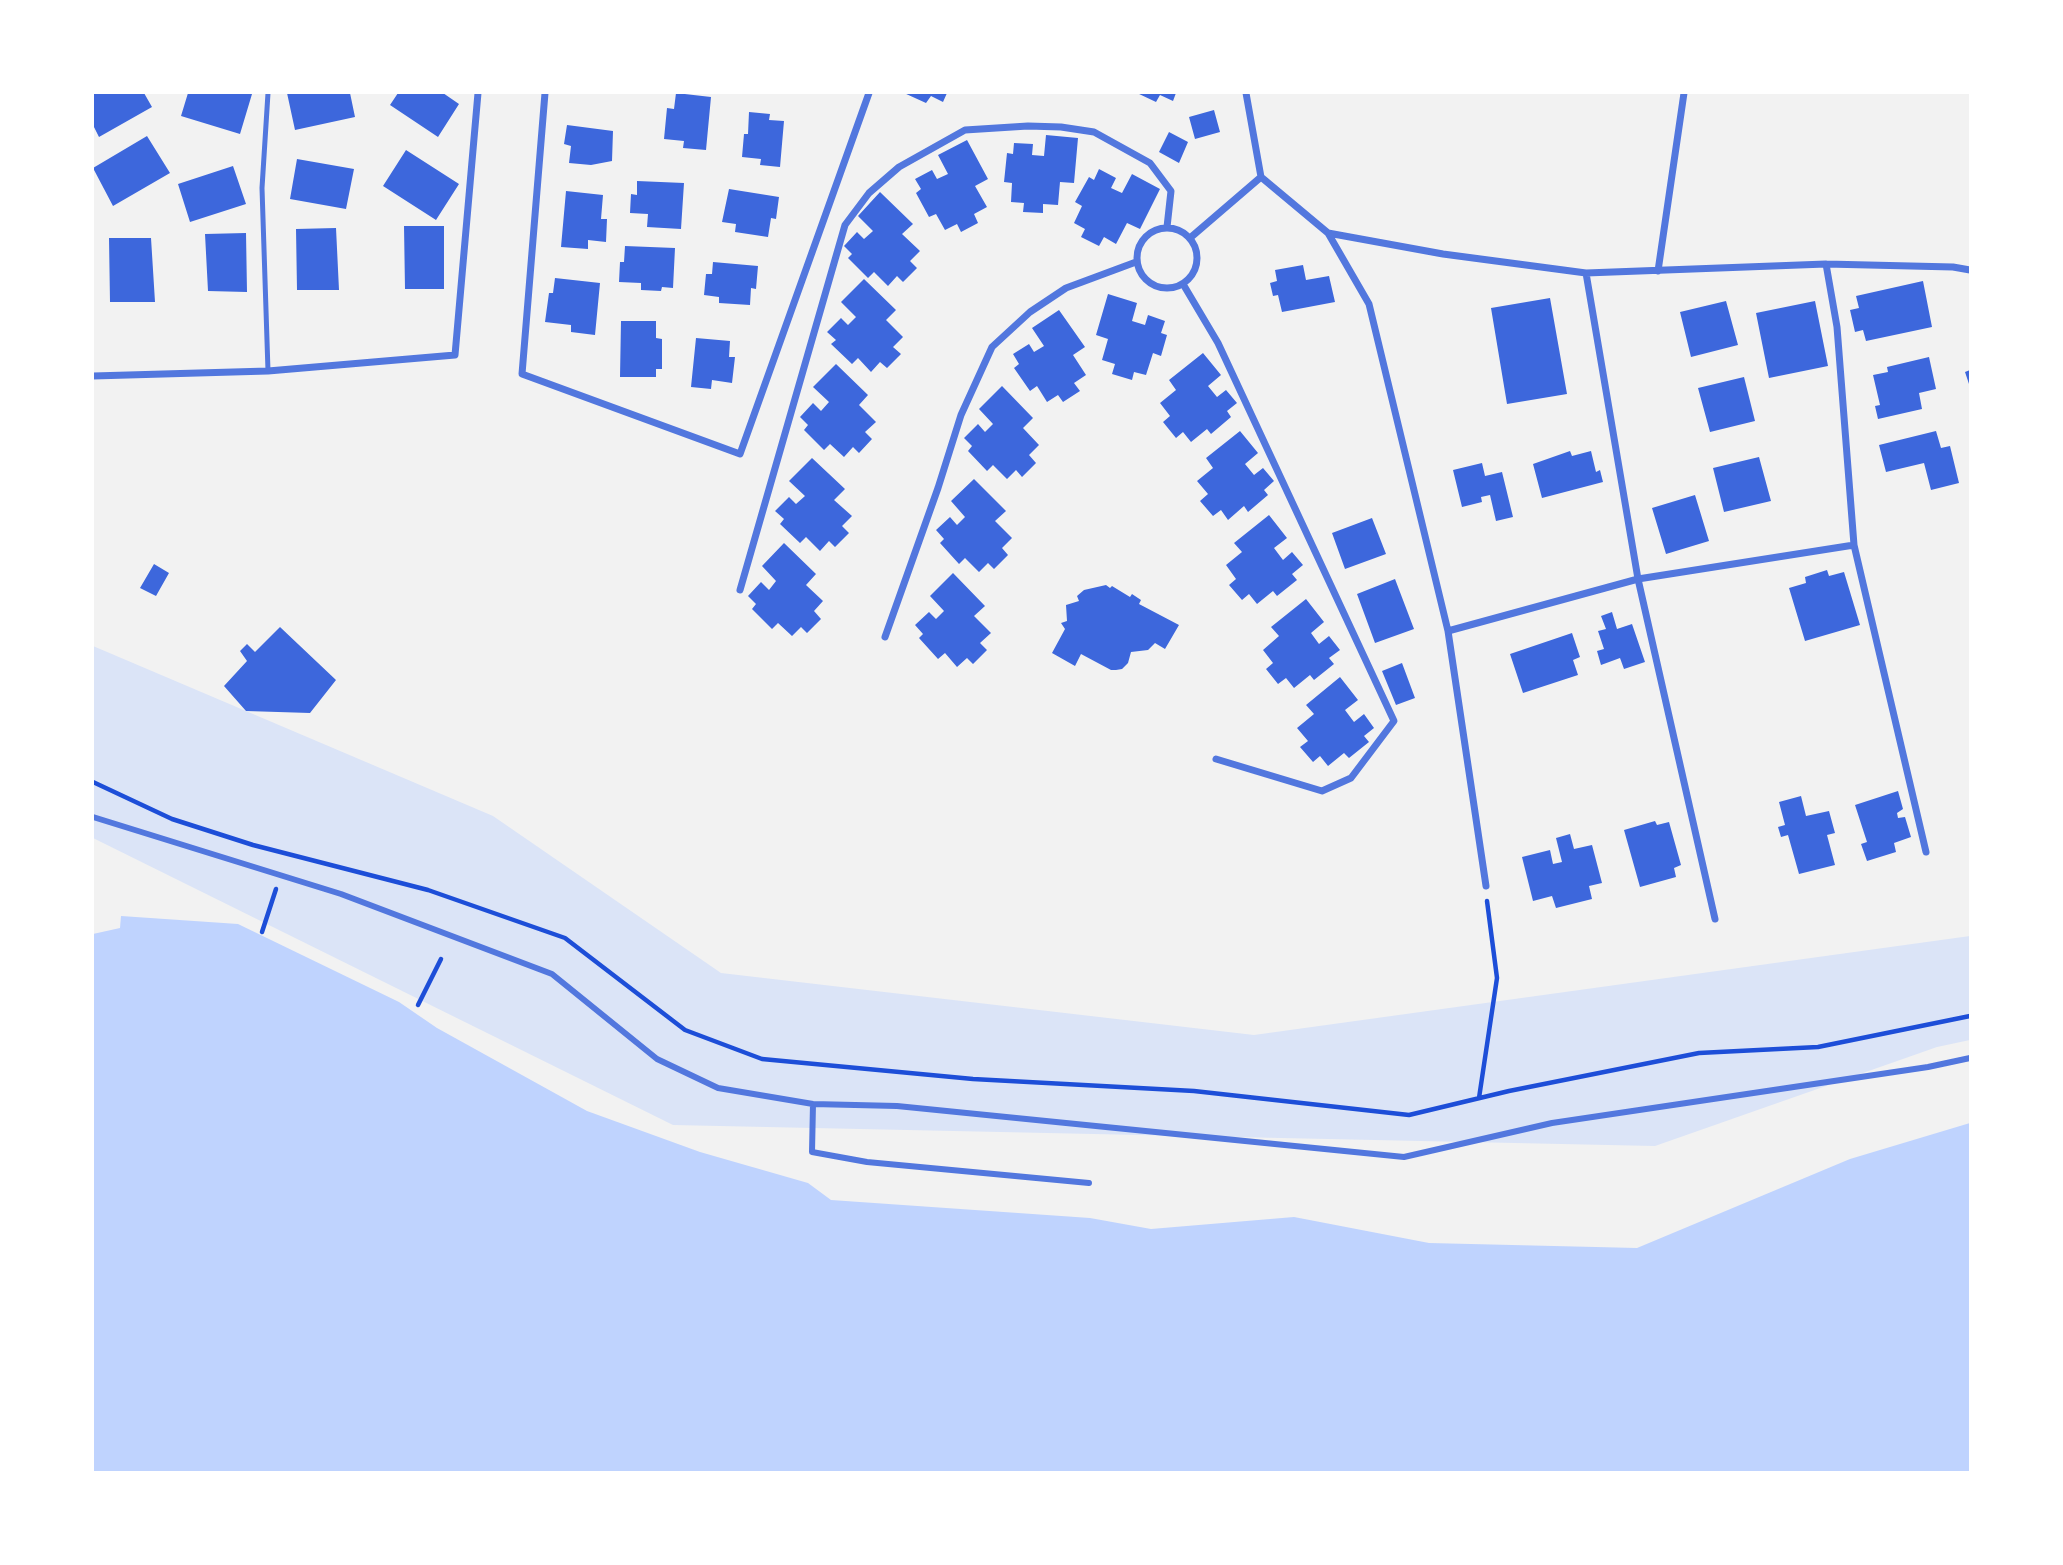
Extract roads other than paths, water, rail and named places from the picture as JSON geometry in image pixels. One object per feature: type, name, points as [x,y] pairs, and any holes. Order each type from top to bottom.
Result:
[{"type":"street","points":[[93,376],[268,371],[455,355],[478,93]]},
{"type":"street","points":[[545,93],[522,374],[740,454],[869,93]]},
{"type":"street","points":[[1246,93],[1261,177],[1328,233],[1369,304],[1448,631],[1486,886]]},
{"type":"street","points":[[1658,271],[1684,93]]},
{"type":"street","points":[[740,590],[845,225],[869,193],[899,167],[965,130],[1028,126],[1094,132],[1150,163],[1171,191],[1167,227]]},
{"type":"street","points":[[1191,238],[1261,177]]},
{"type":"street","points":[[1167,227],[1177,229],[1191,238],[1198,258],[1196,269],[1183,284],[1163,288],[1141,273],[1136,262],[1139,247],[1146,235],[1167,227]]},
{"type":"street","points":[[1328,233],[1443,254],[1586,274],[1826,264],[1953,267],[1970,270]]},
{"type":"street","points":[[885,637],[961,415],[992,347],[1030,312],[1066,288],[1136,262]]},
{"type":"street","points":[[1826,264],[1837,327],[1854,545],[1926,852]]},
{"type":"street","points":[[1586,274],[1638,579],[1715,919]]},
{"type":"street","points":[[1183,284],[1217,342],[1394,721],[1351,778],[1322,791],[1216,759]]},
{"type":"street","points":[[1448,631],[1638,579],[1854,545]]},
{"type":"street","points":[[93,817],[341,894],[552,974],[657,1059],[718,1087],[813,1104],[897,1106],[1404,1157],[1552,1123],[1928,1067],[1970,1058]]},
{"type":"street","points":[[813,1104],[812,1152],[867,1162],[1089,1183]]},
{"type":"lane","points":[[268,93],[262,188],[268,371]]},
{"type":"water","points":[[121,916],[238,924],[399,1002],[437,1028],[587,1111],[700,1152],[808,1183],[831,1200],[1090,1218],[1151,1229],[1294,1217],[1429,1243],[1637,1248],[1850,1159],[1970,1123],[1970,1472],[93,1472],[93,934],[120,928]]}]
